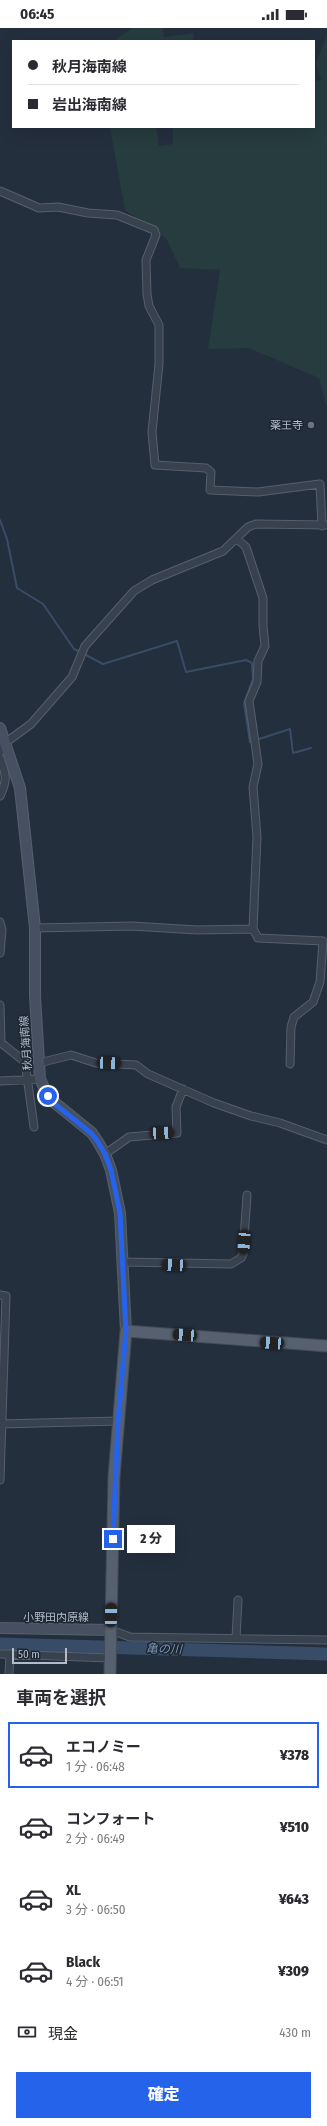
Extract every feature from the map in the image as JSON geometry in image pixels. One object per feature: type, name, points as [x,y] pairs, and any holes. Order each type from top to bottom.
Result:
[{"type":"main road","name":"秋月海南線","points":[[0,728],[3,748],[20,788],[35,928],[35,996],[40,1079],[48,1096],[55,1104],[92,1134],[105,1154],[116,1189],[120,1213],[126,1331]]},
{"type":"main road","points":[[110,1674],[113,1504],[118,1421],[126,1331],[327,1346]]},
{"type":"main road","name":"小野田内原線","points":[[0,1628],[111,1634]]},
{"type":"street","points":[[0,191],[39,208],[58,207],[88,213],[117,215],[154,230],[156,235],[146,260],[147,294],[149,306],[159,325],[159,364],[152,432],[154,465],[206,468],[211,472],[210,490],[258,492],[320,484],[324,525],[256,524],[248,527],[223,551],[152,580],[134,592],[85,646],[72,677],[31,724],[3,748]]},
{"type":"street","points":[[237,538],[246,547],[263,598],[265,646],[258,661],[257,682],[249,701],[258,764],[253,787],[257,836],[253,929],[258,938],[325,941],[320,982],[313,1002],[294,1017],[291,1027],[290,1064]]},
{"type":"street","points":[[0,758],[6,775],[6,783],[0,796]]},
{"type":"street","points":[[0,922],[2,930],[0,953]]},
{"type":"street","points":[[35,928],[132,926],[197,930],[253,929]]},
{"type":"street","points":[[0,1005],[1,1042],[25,1062],[34,1128]]},
{"type":"street","points":[[39,1063],[71,1055],[96,1062],[136,1066],[148,1074],[252,1116],[280,1123],[327,1140]]},
{"type":"street","points":[[0,1081],[40,1079]]},
{"type":"street","points":[[105,1154],[129,1137],[177,1133],[176,1107],[183,1089]]},
{"type":"street","points":[[123,1262],[231,1264],[241,1258],[243,1254],[247,1196]]},
{"type":"street","points":[[0,1295],[6,1296],[0,1480]]},
{"type":"street","points":[[1,1424],[8,1422],[118,1421]]},
{"type":"street","points":[[236,1638],[238,1600]]},
{"type":"street","points":[[111,1634],[130,1637],[327,1640]]},
{"type":"street","points":[[0,1654],[110,1656]]},
{"type":"street","points":[[9,1674],[10,1654]]},
{"type":"green space","points":[[132,28],[163,28],[164,37],[194,33],[193,40],[115,40]]},
{"type":"green space","points":[[327,35],[327,408],[319,378],[249,348],[208,349],[220,270],[180,268],[166,238],[125,210],[110,128],[156,128],[159,146],[173,144],[173,128],[315,128],[315,81],[321,80],[316,63]]},
{"type":"waterway","points":[[0,520],[7,539],[17,588],[43,604],[74,649],[80,652]]},
{"type":"waterway","points":[[84,654],[103,664],[177,641],[186,672],[246,660],[252,663],[253,679],[244,703],[250,742],[252,741]]},
{"type":"waterway","points":[[256,740],[290,729],[293,753],[311,748]]},
{"type":"waterway","name":"亀の川","points":[[0,1644],[327,1654]]},
{"type":"place","name":"薬王寺","points":[[311,425]]},
{"type":"route","points":[[48,1096],[55,1104],[92,1134],[98,1142],[105,1154],[111,1170],[120,1213],[126,1331],[118,1421],[113,1504],[113,1539]]}]
